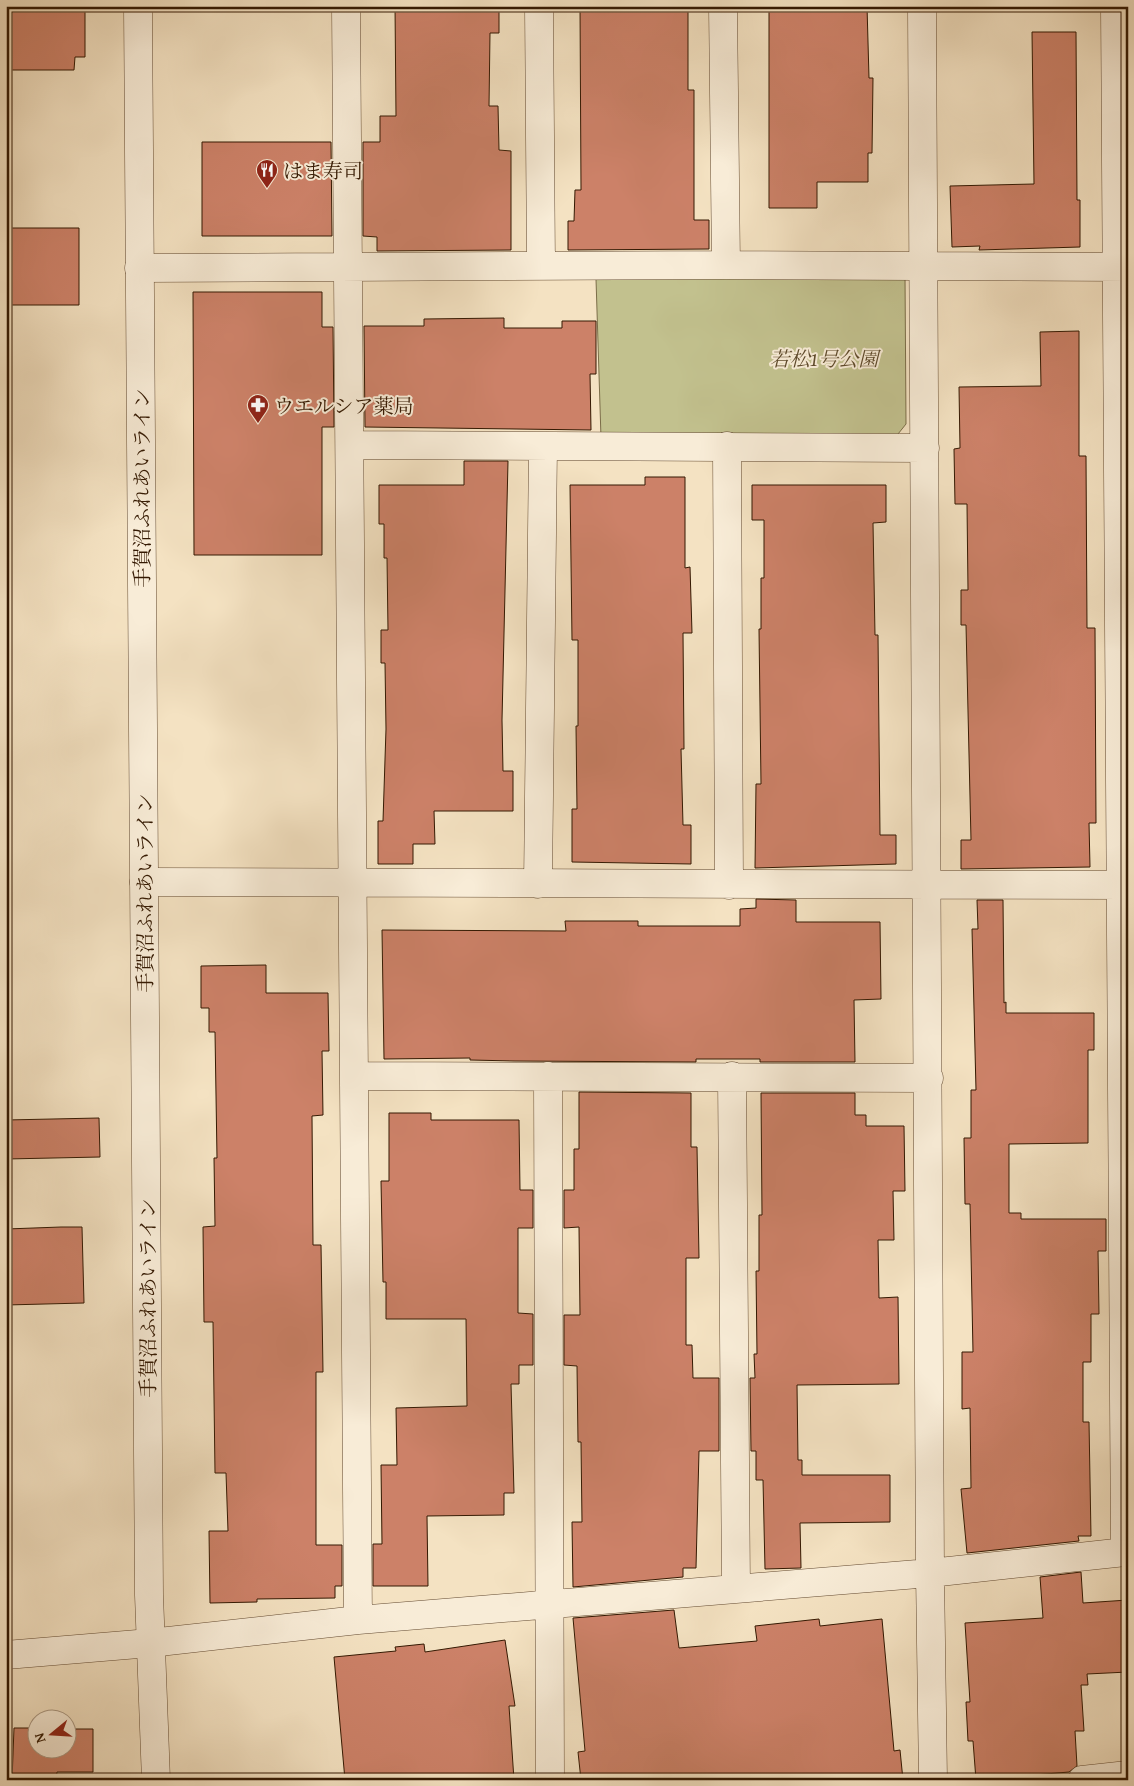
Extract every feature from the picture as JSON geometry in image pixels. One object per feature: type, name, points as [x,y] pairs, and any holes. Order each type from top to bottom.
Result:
[{"type":"street","name":"手賀沼ふれあいライン","points":[[138,6],[150,1643],[156,1780]]},
{"type":"street","points":[[346,6],[358,1620]]},
{"type":"street","points":[[539,6],[541,266]]},
{"type":"street","points":[[724,6],[726,265]]},
{"type":"street","points":[[922,6],[929,1078],[930,1573],[934,1780]]},
{"type":"street","points":[[6,1655],[150,1643],[358,1620],[930,1573],[1126,1552],[1123,267],[1115,6]]},
{"type":"street","points":[[139,268],[726,265],[1123,267]]},
{"type":"street","points":[[350,445],[925,448]]},
{"type":"street","points":[[538,884],[543,446]]},
{"type":"street","points":[[727,446],[729,885]]},
{"type":"street","points":[[144,882],[927,886],[1124,885]]},
{"type":"street","points":[[355,1076],[929,1078]]},
{"type":"street","points":[[548,1076],[550,1780]]},
{"type":"street","points":[[732,1076],[736,1589]]},
{"type":"street","points":[[1082,1780],[1128,1775]]},
{"type":"green space","name":"若松1号公園","points":[[905,276],[906,424],[894,439],[601,438],[596,279]]},
{"type":"building","points":[[6,6],[85,6],[85,57],[75,57],[74,70],[6,70]]},
{"type":"building","points":[[395,6],[499,6],[499,33],[490,33],[489,106],[498,106],[499,150],[511,151],[511,250],[377,251],[377,237],[363,236],[363,142],[380,142],[380,116],[396,116]]},
{"type":"building","points":[[580,6],[688,6],[688,90],[694,90],[694,220],[709,220],[709,249],[568,250],[568,221],[574,221],[575,190],[581,190]]},
{"type":"building","points":[[769,6],[867,6],[869,78],[873,78],[872,153],[868,153],[868,182],[817,182],[817,208],[769,208]]},
{"type":"building","points":[[1032,32],[1076,32],[1077,200],[1080,200],[1080,247],[979,250],[980,246],[952,247],[950,186],[1034,184]]},
{"type":"building","name":"はま寿司","points":[[202,142],[331,142],[332,236],[202,236]]},
{"type":"building","points":[[6,228],[79,228],[79,305],[6,305]]},
{"type":"building","name":"ウエルシア薬局","points":[[193,292],[322,292],[322,327],[333,327],[334,427],[322,427],[322,555],[194,555]]},
{"type":"building","points":[[504,318],[504,328],[562,328],[562,321],[596,321],[596,374],[590,374],[591,430],[365,427],[364,326],[424,326],[424,319]]},
{"type":"building","points":[[1079,331],[1079,456],[1086,456],[1087,628],[1095,628],[1096,823],[1089,823],[1090,867],[961,869],[961,840],[971,840],[966,625],[961,625],[961,590],[968,590],[967,504],[955,504],[954,449],[960,448],[959,387],[1041,386],[1040,332]]},
{"type":"building","points":[[464,461],[508,461],[502,720],[503,771],[513,771],[513,811],[434,811],[435,844],[413,844],[413,864],[378,864],[378,821],[383,821],[386,729],[385,663],[381,663],[381,630],[388,630],[387,558],[384,558],[384,524],[379,524],[379,485],[464,485]]},
{"type":"building","points":[[645,477],[685,477],[685,568],[690,567],[692,633],[683,633],[684,749],[681,749],[683,825],[691,825],[691,864],[572,862],[572,809],[577,809],[578,640],[572,640],[570,485],[645,485]]},
{"type":"building","points":[[752,485],[886,485],[886,522],[873,523],[875,635],[878,635],[880,835],[896,835],[896,864],[755,868],[756,784],[761,784],[759,629],[761,629],[761,578],[764,578],[764,520],[752,520]]},
{"type":"building","points":[[756,899],[796,900],[796,922],[880,922],[881,999],[854,1000],[855,1062],[760,1062],[760,1059],[696,1059],[696,1062],[514,1061],[470,1060],[470,1058],[384,1059],[382,930],[566,931],[565,921],[638,921],[638,926],[740,926],[740,909],[756,908]]},
{"type":"building","points":[[977,900],[1003,900],[1004,1003],[1006,1002],[1006,1013],[1094,1013],[1094,1050],[1088,1050],[1088,1143],[1009,1144],[1009,1213],[1021,1213],[1021,1219],[1106,1219],[1106,1251],[1098,1251],[1099,1314],[1091,1314],[1091,1362],[1083,1362],[1083,1422],[1089,1422],[1091,1536],[1078,1536],[1079,1541],[967,1553],[961,1489],[971,1488],[970,1408],[962,1409],[962,1352],[973,1352],[970,1204],[965,1204],[964,1138],[971,1138],[971,1090],[976,1090],[972,929],[978,929]]},
{"type":"building","points":[[266,965],[266,993],[328,993],[329,1051],[322,1051],[323,1115],[312,1116],[313,1245],[321,1245],[323,1372],[316,1372],[316,1545],[342,1545],[342,1586],[335,1586],[335,1598],[257,1599],[257,1602],[210,1603],[209,1531],[228,1531],[226,1473],[215,1473],[213,1322],[204,1322],[203,1227],[215,1226],[214,1158],[217,1158],[215,1032],[209,1032],[209,1008],[201,1008],[201,966]]},
{"type":"building","points":[[579,1092],[691,1093],[691,1147],[697,1147],[699,1258],[686,1258],[686,1345],[692,1345],[693,1378],[719,1378],[719,1451],[699,1451],[696,1568],[683,1568],[683,1577],[573,1587],[572,1522],[582,1522],[581,1442],[578,1442],[577,1366],[564,1365],[564,1315],[580,1315],[579,1227],[564,1228],[564,1190],[574,1190],[574,1149],[579,1149]]},
{"type":"building","points":[[761,1093],[855,1093],[855,1115],[866,1115],[866,1126],[904,1126],[905,1191],[893,1191],[894,1240],[878,1240],[879,1298],[898,1297],[899,1384],[797,1385],[798,1460],[802,1460],[802,1475],[890,1475],[890,1522],[800,1523],[801,1568],[765,1569],[763,1480],[756,1480],[756,1451],[751,1451],[750,1378],[755,1378],[754,1354],[757,1354],[756,1271],[759,1271],[759,1215],[762,1215]]},
{"type":"building","points":[[389,1113],[431,1113],[431,1120],[519,1120],[520,1190],[533,1190],[533,1228],[518,1228],[518,1313],[533,1314],[533,1365],[519,1365],[519,1384],[511,1384],[514,1493],[504,1493],[504,1515],[427,1516],[428,1586],[373,1586],[373,1544],[382,1544],[381,1465],[397,1465],[396,1408],[467,1406],[466,1319],[386,1319],[386,1282],[383,1282],[381,1181],[389,1181]]},
{"type":"building","points":[[99,1118],[100,1157],[6,1159],[6,1120]]},
{"type":"building","points":[[82,1227],[84,1303],[6,1305],[6,1229]]},
{"type":"building","points":[[1081,1572],[1083,1603],[1128,1600],[1128,1672],[1087,1674],[1088,1685],[1081,1685],[1084,1731],[1075,1731],[1077,1766],[1069,1772],[976,1780],[973,1741],[968,1741],[966,1702],[970,1702],[965,1623],[1043,1618],[1040,1577]]},
{"type":"building","points":[[674,1610],[679,1648],[757,1641],[755,1626],[819,1619],[820,1626],[882,1619],[894,1751],[900,1750],[903,1780],[581,1780],[578,1752],[585,1751],[573,1618]]},
{"type":"building","points":[[505,1640],[515,1706],[509,1706],[514,1780],[345,1780],[334,1657],[396,1651],[395,1647],[424,1644],[425,1652]]},
{"type":"building","points":[[14,1728],[28,1728],[28,1758],[78,1758],[78,1729],[93,1729],[93,1772],[57,1772],[56,1780],[12,1780]]},
{"type":"place","name":"はま寿司","points":[[267,189]]},
{"type":"place","name":"ウエルシア薬局","points":[[258,424]]}]
